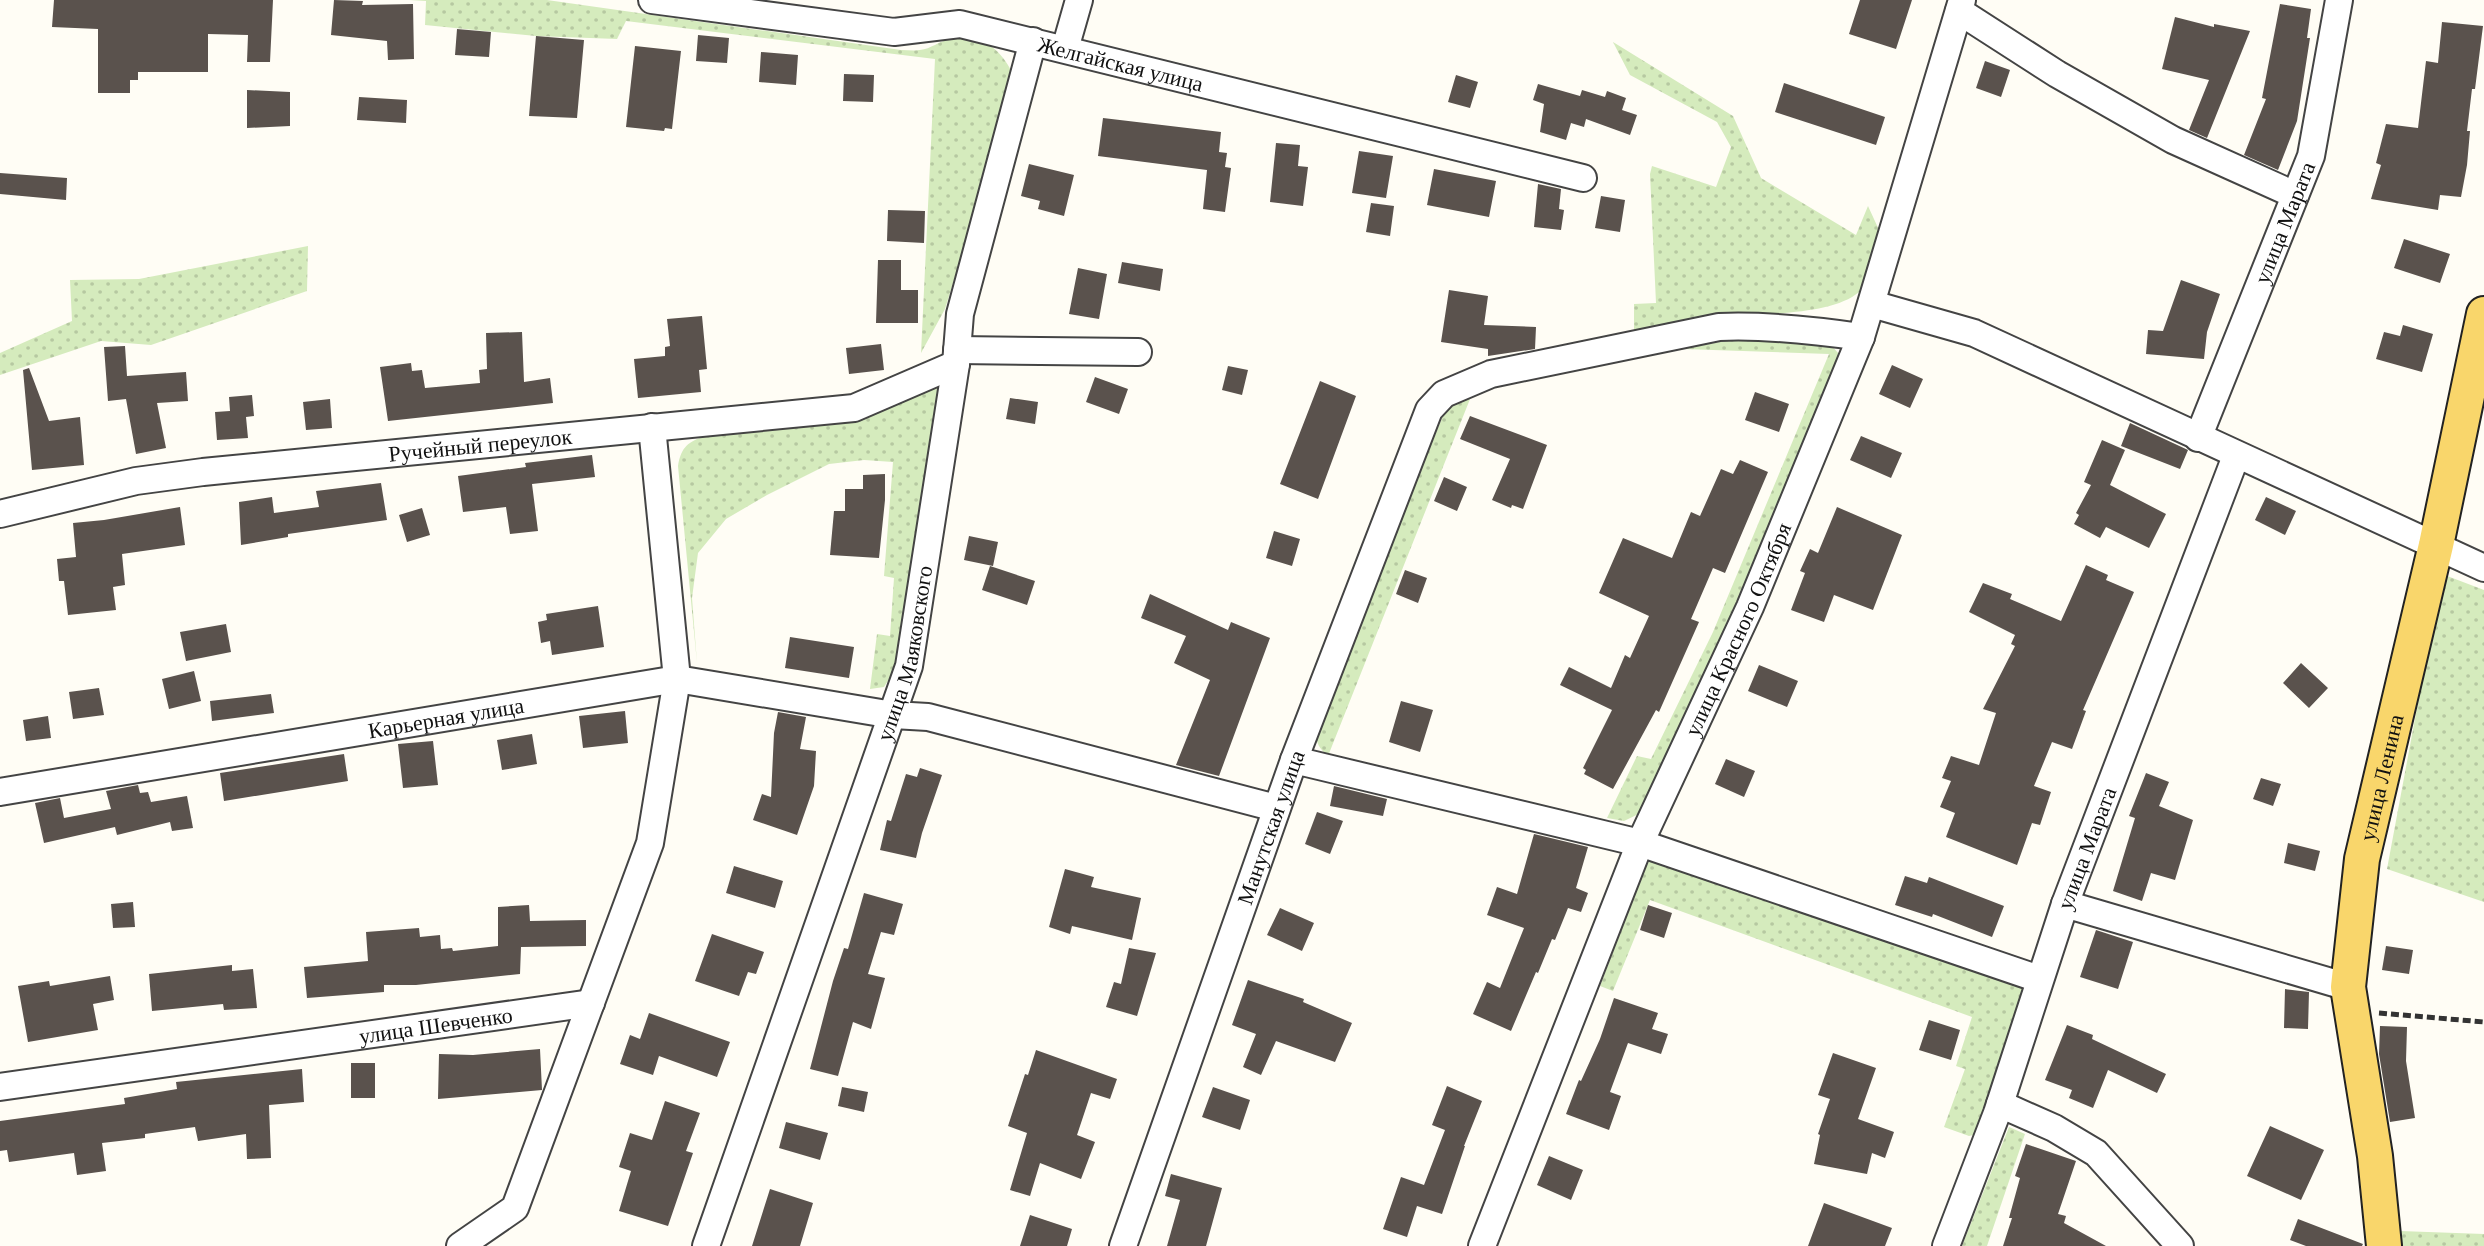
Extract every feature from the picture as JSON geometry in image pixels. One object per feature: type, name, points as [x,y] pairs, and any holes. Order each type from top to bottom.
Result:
[{"type":"main road","name":"улица Ленина","points":[[2384,1246],[2375,1156],[2349,998],[2362,859],[2436,545],[2484,314]]},
{"type":"street","name":"Желгайская улица","points":[[652,0],[894,32],[960,24],[1583,178]]},
{"type":"street","points":[[1065,49],[1079,0]]},
{"type":"street","name":"улица Марата","points":[[2198,438],[2311,156],[2339,0]]},
{"type":"street","points":[[1960,3],[2057,74],[2173,140],[2295,195]]},
{"type":"street","name":"улица Красного Октября","points":[[1482,1246],[1640,843],[1750,607],[1861,337],[1960,3]]},
{"type":"street","name":"улица Маяковского","points":[[706,1246],[909,666],[957,357],[960,314],[1033,41]]},
{"type":"street","points":[[1872,304],[1974,333],[2484,568]]},
{"type":"street","name":"Манутская улица","points":[[1123,1246],[1276,808],[1429,410],[1444,394],[1491,374],[1719,327],[1768,326],[1861,337]]},
{"type":"street","points":[[957,357],[1138,352]]},
{"type":"street","name":"Ручейный переулок","points":[[0,514],[150,479],[854,408],[957,357]]},
{"type":"street","points":[[460,1246],[515,1208],[650,843],[677,679],[652,427]]},
{"type":"street","name":"улица Марата","points":[[1946,1246],[2000,1104],[2065,904],[2236,456]]},
{"type":"street","name":"Карьерная улица","points":[[0,792],[677,679],[893,715],[928,717],[1276,808]]},
{"type":"street","points":[[1294,760],[1640,843],[2039,979]]},
{"type":"street","points":[[2065,904],[2349,998]]},
{"type":"street","name":"улица Шевченко","points":[[0,1087],[591,1003]]},
{"type":"street","points":[[2000,1104],[2054,1128],[2096,1153],[2180,1246]]},
{"type":"path","points":[[2349,998],[2484,1022]]},
{"type":"green space","points":[[409,0],[547,0],[901,50],[924,49],[960,37],[987,44],[1001,55],[1012,72],[981,192],[945,309],[921,353],[935,59],[626,21],[617,39],[536,36],[425,25],[426,1]]},
{"type":"green space","points":[[1613,42],[1733,116],[1761,178],[1856,235],[1868,206],[1885,243],[1864,287],[1846,300],[1811,310],[1704,318],[1634,330],[1634,304],[1656,303],[1652,166],[1716,187],[1731,147],[1717,122],[1630,75]]},
{"type":"green space","points":[[308,246],[307,291],[151,345],[101,341],[0,375],[0,353],[72,321],[70,280],[139,279]]},
{"type":"green space","points":[[1740,338],[1830,344],[1839,354],[1841,367],[1649,809],[1624,821],[1607,818],[1637,756],[1651,759],[1713,632],[1829,354],[1683,349]]},
{"type":"green space","points":[[934,385],[942,390],[895,662],[884,687],[870,689],[877,634],[890,636],[894,578],[884,576],[893,462],[864,460],[829,464],[726,519],[698,553],[692,598],[697,663],[678,466],[685,447],[702,437],[838,424]]},
{"type":"green space","points":[[1474,389],[1328,756],[1317,742],[1317,723],[1447,406]]},
{"type":"green space","points":[[2442,574],[2484,590],[2484,902],[2387,869]]},
{"type":"green space","points":[[1658,859],[2025,987],[1978,1134],[1969,1136],[1944,1127],[1965,1069],[1956,1066],[1972,1017],[1650,900],[1613,991],[1600,986],[1647,863]]},
{"type":"green space","points":[[2009,1127],[2025,1134],[1987,1246],[1962,1246]]},
{"type":"green space","points":[[2400,1231],[2484,1234],[2484,1246],[2401,1246]]},
{"type":"building","points":[[54,0],[273,0],[270,62],[247,62],[248,35],[208,34],[208,72],[138,72],[138,80],[130,80],[130,93],[98,93],[98,29],[52,27]]},
{"type":"building","points":[[334,0],[363,1],[362,5],[413,4],[414,59],[388,60],[387,41],[331,35]]},
{"type":"building","points":[[1860,0],[1912,0],[1896,49],[1849,34]]},
{"type":"building","points":[[2280,4],[2311,9],[2307,38],[2310,38],[2297,121],[2278,170],[2244,155],[2266,99],[2262,98]]},
{"type":"building","points":[[2175,17],[2214,27],[2214,24],[2250,31],[2207,138],[2189,130],[2209,80],[2162,69]]},
{"type":"building","points":[[2442,22],[2483,26],[2475,89],[2472,89],[2467,165],[2461,197],[2440,195],[2438,210],[2371,199],[2381,165],[2376,163],[2386,124],[2418,128],[2426,61],[2438,63]]},
{"type":"building","points":[[457,29],[491,32],[489,57],[455,55]]},
{"type":"building","points":[[698,35],[729,38],[727,63],[696,61]]},
{"type":"building","points":[[536,36],[584,40],[577,118],[529,116]]},
{"type":"building","points":[[635,46],[681,51],[672,129],[626,127]]},
{"type":"building","points":[[761,52],[798,55],[796,85],[759,82]]},
{"type":"building","points":[[1985,61],[2010,70],[2001,97],[1976,88]]},
{"type":"building","points":[[844,74],[874,75],[873,102],[843,101]]},
{"type":"building","points":[[1456,75],[1478,82],[1470,108],[1448,102]]},
{"type":"building","points":[[1784,83],[1885,117],[1876,145],[1775,112]]},
{"type":"building","points":[[1538,84],[1580,96],[1582,90],[1605,97],[1607,91],[1626,98],[1622,110],[1637,115],[1630,135],[1586,119],[1584,127],[1571,123],[1566,140],[1540,132],[1544,104],[1533,100]]},
{"type":"building","points":[[247,90],[290,92],[290,126],[247,128]]},
{"type":"building","points":[[359,97],[407,100],[406,123],[357,120]]},
{"type":"building","points":[[1103,118],[1221,132],[1219,152],[1227,153],[1225,167],[1231,168],[1225,212],[1203,209],[1207,170],[1098,156]]},
{"type":"building","points":[[1276,143],[1300,145],[1298,166],[1308,167],[1303,206],[1270,202]]},
{"type":"building","points":[[1359,151],[1393,156],[1386,198],[1352,193]]},
{"type":"building","points":[[1029,164],[1074,175],[1064,216],[1038,209],[1040,201],[1021,196]]},
{"type":"building","points":[[1434,169],[1496,181],[1489,217],[1427,205]]},
{"type":"building","points":[[0,173],[67,178],[66,200],[0,194]]},
{"type":"building","points":[[1538,184],[1561,189],[1559,209],[1564,210],[1561,230],[1534,227]]},
{"type":"building","points":[[1601,196],[1625,200],[1620,232],[1595,228]]},
{"type":"building","points":[[1371,203],[1394,206],[1390,236],[1366,232]]},
{"type":"building","points":[[888,210],[925,211],[924,243],[887,241]]},
{"type":"building","points":[[2404,239],[2450,254],[2440,283],[2394,268]]},
{"type":"building","points":[[878,260],[901,260],[901,290],[918,290],[918,323],[876,323]]},
{"type":"building","points":[[1122,262],[1163,269],[1160,291],[1118,283]]},
{"type":"building","points":[[1078,268],[1107,274],[1099,319],[1069,314]]},
{"type":"building","points":[[2181,280],[2220,294],[2207,332],[2204,359],[2146,354],[2148,330],[2163,331]]},
{"type":"building","points":[[1449,290],[1488,296],[1484,325],[1536,327],[1535,349],[1488,356],[1488,349],[1441,342]]},
{"type":"building","points":[[702,316],[707,369],[699,370],[701,392],[638,398],[634,359],[665,356],[665,347],[670,346],[667,319]]},
{"type":"building","points":[[2403,325],[2433,334],[2422,372],[2376,359],[2384,332],[2400,336]]},
{"type":"building","points":[[522,332],[524,382],[550,378],[553,403],[388,421],[380,367],[411,363],[412,371],[422,370],[425,388],[480,383],[479,370],[487,369],[486,333]]},
{"type":"building","points":[[881,344],[884,370],[849,374],[846,348]]},
{"type":"building","points":[[125,346],[127,376],[186,372],[188,401],[157,403],[166,448],[136,454],[126,399],[108,401],[104,347]]},
{"type":"building","points":[[1892,365],[1923,379],[1910,408],[1879,394]]},
{"type":"building","points":[[1228,366],[1248,370],[1242,395],[1222,390]]},
{"type":"building","points":[[29,368],[49,421],[80,417],[84,465],[32,470],[23,370]]},
{"type":"building","points":[[1095,377],[1128,389],[1119,414],[1086,402]]},
{"type":"building","points":[[1320,381],[1356,396],[1318,499],[1280,484]]},
{"type":"building","points":[[1755,392],[1789,404],[1779,432],[1745,420]]},
{"type":"building","points":[[252,395],[254,416],[246,417],[248,438],[217,440],[215,412],[230,411],[229,397]]},
{"type":"building","points":[[1010,398],[1038,402],[1035,424],[1006,419]]},
{"type":"building","points":[[330,399],[332,428],[306,430],[303,402]]},
{"type":"building","points":[[1470,416],[1547,445],[1523,509],[1492,500],[1510,459],[1460,439]]},
{"type":"building","points":[[2130,423],[2188,450],[2180,469],[2121,446]]},
{"type":"building","points":[[1861,436],[1902,453],[1891,478],[1850,460]]},
{"type":"building","points":[[2102,440],[2125,450],[2110,485],[2166,514],[2149,548],[2106,527],[2100,538],[2074,524],[2079,515],[2076,513],[2091,485],[2084,482]]},
{"type":"building","points":[[592,455],[595,477],[532,484],[538,531],[510,534],[506,507],[463,512],[458,476],[526,467],[525,463]]},
{"type":"building","points":[[1740,460],[1768,472],[1725,573],[1713,568],[1691,619],[1699,622],[1659,712],[1656,710],[1613,789],[1584,774],[1586,770],[1583,768],[1612,710],[1560,685],[1569,667],[1611,688],[1625,655],[1630,658],[1649,616],[1599,593],[1623,538],[1672,558],[1691,512],[1700,516],[1721,469],[1733,474]]},
{"type":"building","points":[[885,474],[879,558],[830,555],[834,511],[845,511],[845,489],[863,489],[863,475]]},
{"type":"building","points":[[1444,477],[1467,487],[1457,511],[1434,501]]},
{"type":"building","points":[[381,483],[387,520],[288,534],[288,537],[241,545],[239,502],[272,497],[274,513],[319,507],[316,491]]},
{"type":"building","points":[[2266,497],[2296,511],[2285,535],[2255,520]]},
{"type":"building","points":[[180,507],[185,545],[122,554],[125,585],[113,587],[116,610],[68,615],[64,581],[59,581],[57,559],[76,557],[73,523]]},
{"type":"building","points":[[1837,507],[1902,535],[1873,610],[1834,595],[1824,622],[1791,610],[1805,573],[1800,571],[1810,549],[1818,553]]},
{"type":"building","points":[[422,508],[430,535],[407,542],[399,515]]},
{"type":"building","points":[[1274,531],[1300,539],[1292,566],[1266,558]]},
{"type":"building","points":[[969,536],[998,542],[993,566],[964,560]]},
{"type":"building","points":[[2086,565],[2108,575],[2106,580],[2134,592],[2083,710],[2086,711],[2072,749],[2052,742],[2034,786],[2051,792],[2040,825],[2032,823],[2017,865],[1946,837],[1955,813],[1940,807],[1951,781],[1942,778],[1951,756],[1979,765],[1996,713],[1983,709],[2015,646],[2011,644],[2015,635],[1969,612],[1983,583],[2012,594],[2010,599],[2061,621]]},
{"type":"building","points":[[990,566],[1035,581],[1027,605],[982,590]]},
{"type":"building","points":[[1405,570],[1427,578],[1418,603],[1396,594]]},
{"type":"building","points":[[1150,594],[1228,630],[1231,622],[1270,638],[1219,776],[1176,765],[1210,680],[1174,663],[1186,636],[1141,618]]},
{"type":"building","points":[[598,606],[604,647],[552,655],[550,641],[541,643],[538,622],[547,620],[546,614]]},
{"type":"building","points":[[226,624],[231,652],[186,661],[180,632]]},
{"type":"building","points":[[790,637],[854,647],[849,678],[785,668]]},
{"type":"building","points":[[2301,663],[2328,688],[2309,708],[2283,683]]},
{"type":"building","points":[[1759,665],[1798,681],[1787,707],[1748,691]]},
{"type":"building","points":[[194,671],[201,701],[169,709],[162,679]]},
{"type":"building","points":[[99,688],[104,715],[73,719],[69,692]]},
{"type":"building","points":[[271,694],[274,713],[212,721],[210,701]]},
{"type":"building","points":[[1401,701],[1433,710],[1420,752],[1389,742]]},
{"type":"building","points":[[625,711],[628,743],[583,748],[579,716]]},
{"type":"building","points":[[778,712],[806,717],[800,749],[816,751],[814,786],[797,835],[753,820],[762,794],[771,797]]},
{"type":"building","points":[[48,716],[51,738],[26,741],[23,720]]},
{"type":"building","points":[[532,734],[537,764],[502,770],[497,740]]},
{"type":"building","points":[[433,741],[438,785],[403,788],[398,744]]},
{"type":"building","points":[[344,754],[348,781],[224,801],[220,773]]},
{"type":"building","points":[[1726,759],[1755,771],[1744,797],[1715,784]]},
{"type":"building","points":[[920,768],[942,775],[916,858],[880,850],[887,820],[891,821],[906,774],[917,777]]},
{"type":"building","points":[[2146,773],[2169,782],[2159,806],[2193,820],[2175,880],[2151,873],[2142,901],[2113,891],[2135,818],[2129,816]]},
{"type":"building","points":[[2261,778],[2281,784],[2273,806],[2253,799]]},
{"type":"building","points":[[138,785],[140,793],[148,792],[151,802],[187,796],[193,828],[172,831],[170,822],[117,835],[115,827],[44,843],[35,803],[60,798],[64,818],[111,809],[106,791]]},
{"type":"building","points":[[1334,786],[1387,799],[1383,816],[1330,806]]},
{"type":"building","points":[[1317,812],[1343,821],[1330,854],[1305,844]]},
{"type":"building","points":[[1534,834],[1588,847],[1576,888],[1588,893],[1581,912],[1568,908],[1511,1031],[1473,1014],[1487,982],[1500,988],[1524,928],[1487,915],[1497,887],[1517,894]]},
{"type":"building","points":[[2288,843],[2320,851],[2315,871],[2284,863]]},
{"type":"building","points":[[734,866],[783,881],[775,908],[726,893]]},
{"type":"building","points":[[1065,869],[1094,877],[1091,887],[1141,898],[1132,940],[1072,926],[1070,934],[1049,927]]},
{"type":"building","points":[[1905,876],[1927,883],[1929,877],[2004,906],[1992,937],[1933,914],[1932,917],[1895,905]]},
{"type":"building","points":[[864,893],[903,904],[894,935],[881,932],[868,974],[885,978],[871,1029],[853,1022],[838,1076],[810,1069],[833,981],[844,948],[848,949]]},
{"type":"building","points":[[133,902],[135,927],[113,928],[111,904]]},
{"type":"building","points":[[529,905],[530,921],[586,920],[586,946],[521,947],[520,974],[416,985],[384,985],[384,992],[307,998],[304,967],[368,961],[366,932],[419,928],[420,937],[440,935],[441,949],[452,948],[453,951],[498,946],[498,907]]},
{"type":"building","points":[[1648,905],[1672,913],[1664,938],[1640,930]]},
{"type":"building","points":[[1280,908],[1314,923],[1302,951],[1267,935]]},
{"type":"building","points":[[2096,930],[2133,942],[2118,989],[2080,977]]},
{"type":"building","points":[[712,934],[764,952],[756,974],[748,972],[739,996],[695,981]]},
{"type":"building","points":[[2386,946],[2413,950],[2409,974],[2382,970]]},
{"type":"building","points":[[1129,948],[1156,953],[1137,1016],[1106,1007],[1114,982],[1121,984]]},
{"type":"building","points":[[232,965],[232,971],[253,969],[257,1008],[224,1010],[223,1004],[152,1011],[149,974]]},
{"type":"building","points":[[110,976],[114,1000],[93,1004],[98,1030],[28,1042],[18,986],[49,981],[50,986]]},
{"type":"building","points":[[1248,980],[1304,999],[1303,1002],[1352,1023],[1335,1062],[1276,1041],[1261,1075],[1243,1067],[1256,1034],[1232,1025]]},
{"type":"building","points":[[2285,989],[2309,992],[2308,1029],[2284,1028]]},
{"type":"building","points":[[1614,998],[1658,1013],[1652,1029],[1668,1034],[1661,1054],[1628,1043],[1610,1092],[1621,1096],[1609,1130],[1566,1114],[1600,1039]]},
{"type":"building","points":[[649,1013],[730,1042],[717,1077],[659,1056],[653,1075],[620,1064],[630,1035],[640,1039]]},
{"type":"building","points":[[1929,1020],[1960,1030],[1951,1060],[1919,1050]]},
{"type":"building","points":[[2067,1025],[2093,1035],[2092,1039],[2166,1074],[2157,1093],[2108,1070],[2093,1108],[2069,1098],[2072,1090],[2045,1080]]},
{"type":"building","points":[[2380,1026],[2407,1027],[2406,1061],[2415,1118],[2390,1122],[2379,1054]]},
{"type":"building","points":[[540,1049],[542,1090],[438,1099],[439,1054],[473,1055]]},
{"type":"building","points":[[1036,1050],[1117,1079],[1110,1099],[1091,1093],[1077,1135],[1095,1142],[1081,1179],[1040,1163],[1030,1196],[1010,1190],[1027,1133],[1008,1126]]},
{"type":"building","points":[[1833,1053],[1876,1068],[1858,1119],[1894,1132],[1885,1158],[1872,1153],[1867,1174],[1814,1164],[1818,1134],[1830,1099],[1818,1095]]},
{"type":"building","points":[[351,1063],[375,1063],[375,1098],[351,1098]]},
{"type":"building","points":[[302,1069],[304,1102],[269,1105],[271,1158],[247,1159],[246,1134],[198,1141],[195,1127],[102,1143],[106,1171],[77,1175],[74,1153],[9,1162],[7,1150],[0,1151],[0,1121],[125,1104],[124,1098],[177,1089],[176,1082]]},
{"type":"building","points":[[1447,1086],[1482,1101],[1442,1214],[1417,1206],[1407,1237],[1383,1229],[1401,1177],[1424,1185],[1445,1130],[1432,1125]]},
{"type":"building","points":[[842,1087],[868,1092],[864,1112],[838,1106]]},
{"type":"building","points":[[1213,1087],[1250,1100],[1240,1130],[1202,1117]]},
{"type":"building","points":[[665,1101],[700,1113],[686,1151],[693,1153],[668,1226],[619,1211],[631,1171],[619,1167],[630,1133],[652,1140]]},
{"type":"building","points":[[786,1122],[828,1133],[820,1160],[779,1148]]},
{"type":"building","points":[[2270,1126],[2324,1150],[2301,1200],[2247,1176]]},
{"type":"building","points":[[2026,1144],[2076,1161],[2058,1214],[2066,1216],[2064,1223],[2106,1246],[2003,1246],[2020,1178],[2015,1176]]},
{"type":"building","points":[[1549,1156],[1583,1170],[1571,1200],[1537,1185]]},
{"type":"building","points":[[1171,1174],[1222,1188],[1206,1246],[1167,1246],[1180,1200],[1165,1196]]},
{"type":"building","points":[[770,1189],[813,1203],[800,1246],[752,1246]]},
{"type":"building","points":[[1824,1203],[1892,1228],[1885,1246],[1808,1246]]},
{"type":"building","points":[[1030,1215],[1072,1229],[1067,1246],[1020,1246]]},
{"type":"building","points":[[2298,1219],[2363,1244],[2306,1246],[2290,1240]]}]
